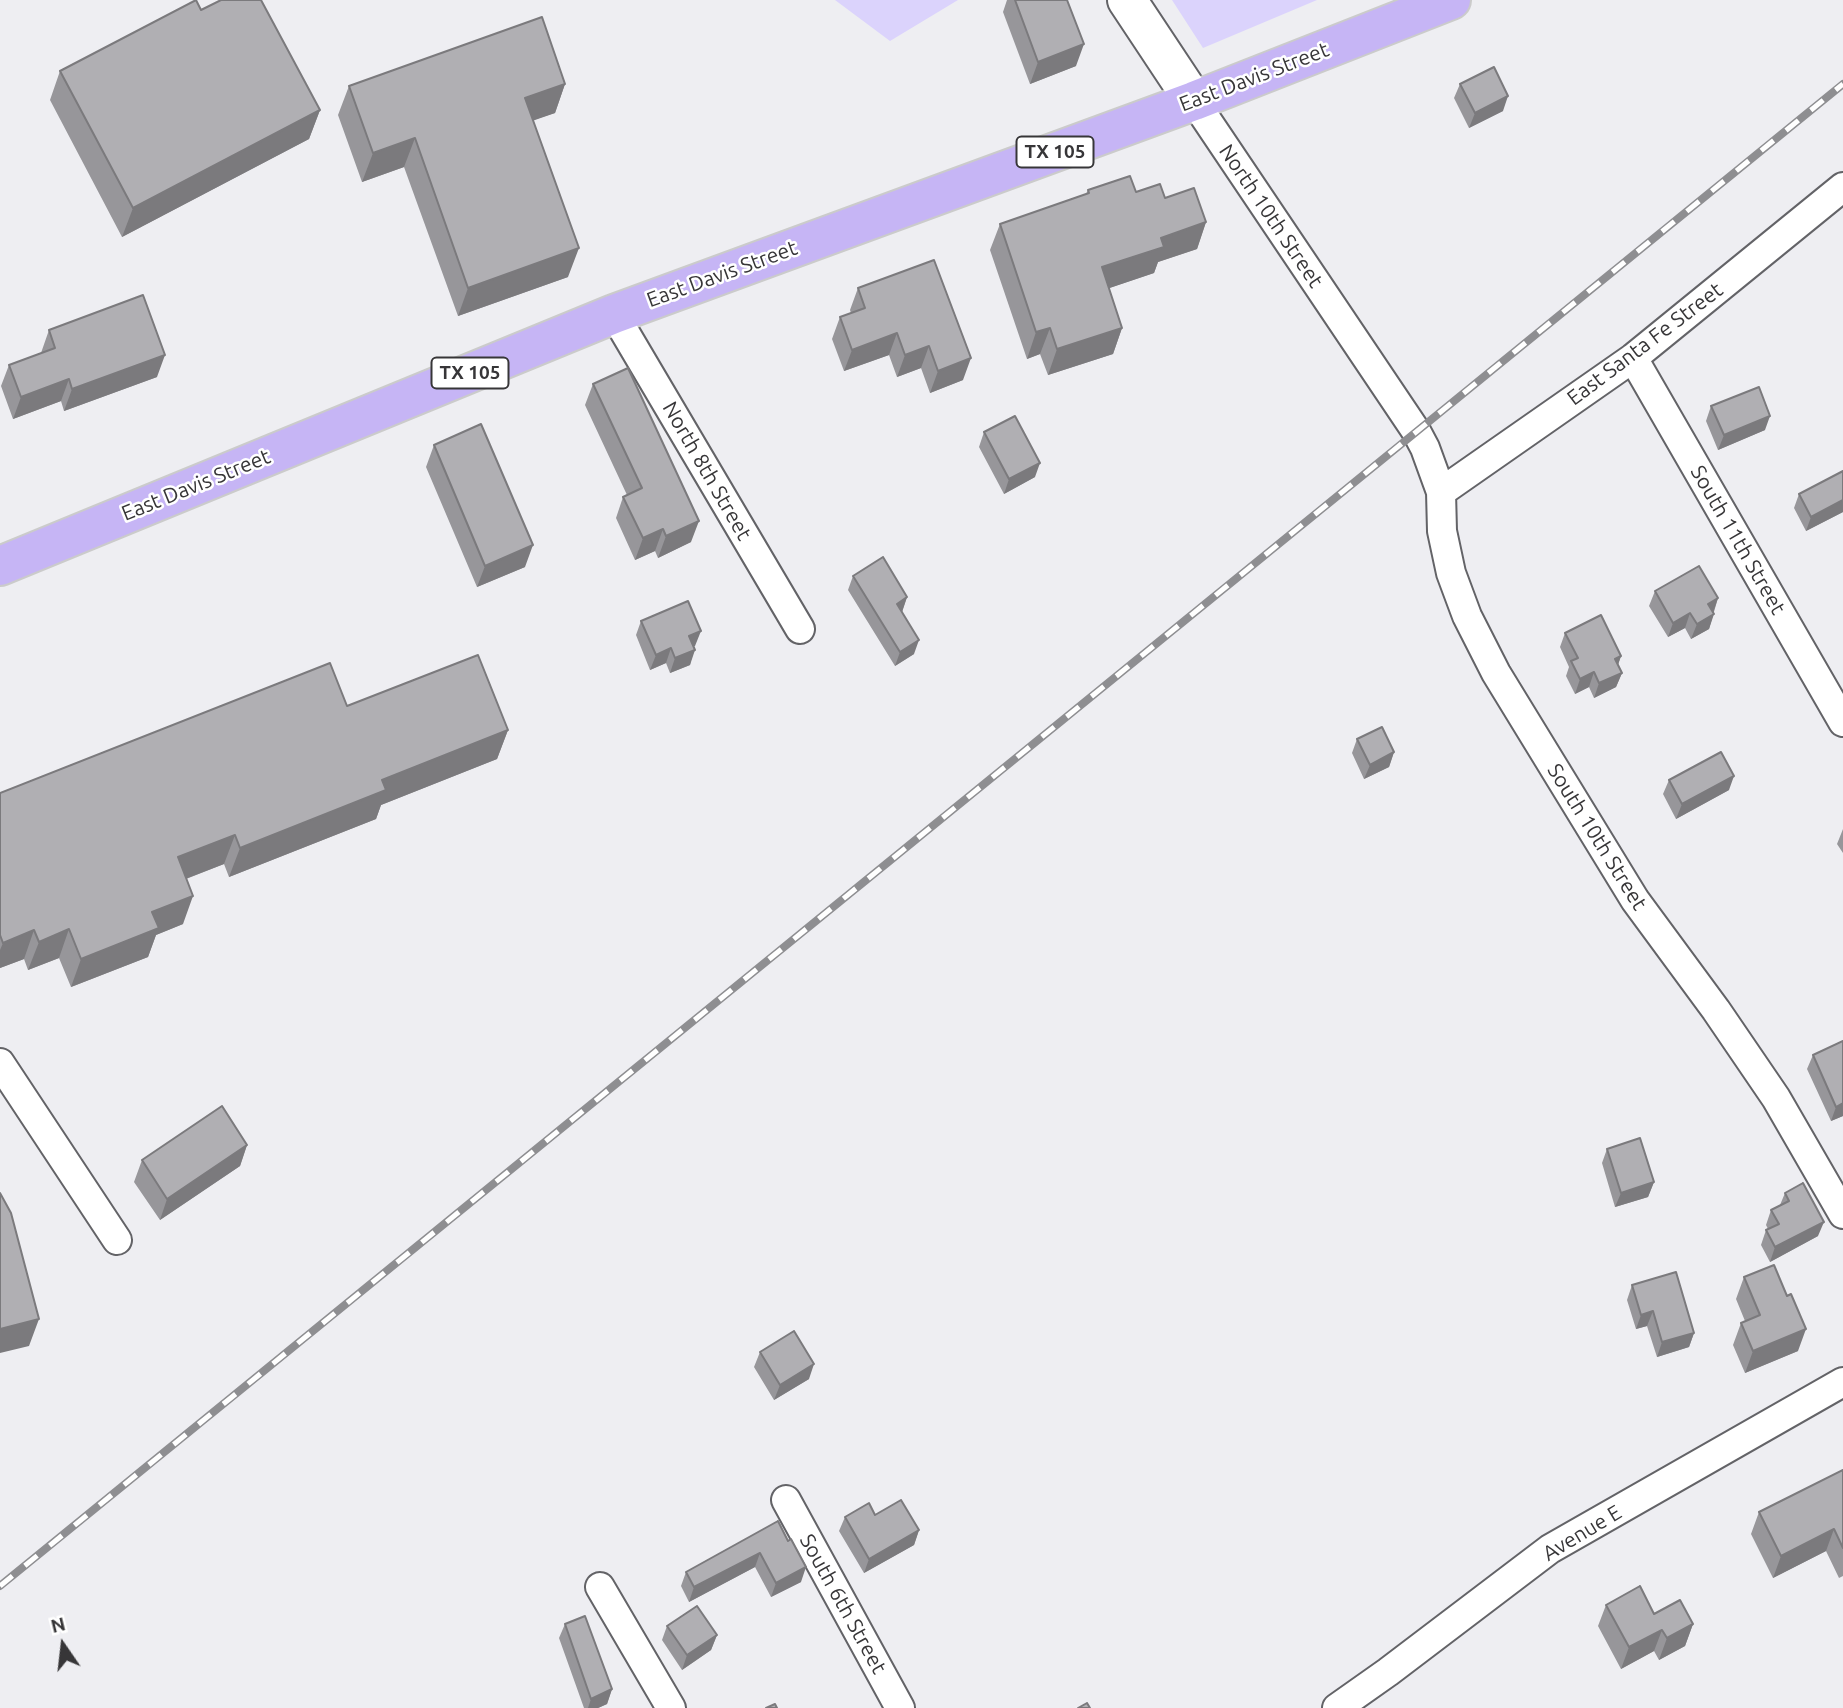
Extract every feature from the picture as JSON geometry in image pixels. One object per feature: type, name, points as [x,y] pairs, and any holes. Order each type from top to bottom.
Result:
[{"type":"main road","name":"East Davis Street","points":[[0,566],[614,314],[1194,102],[1451,0]]},
{"type":"street","name":"North 10th Street","points":[[1127,0],[1416,431]]},
{"type":"street","name":"East Santa Fe Street","points":[[1441,492],[1633,358],[1843,187]]},
{"type":"street","name":"North 8th Street","points":[[614,314],[800,629]]},
{"type":"street","name":"South 11th Street","points":[[1633,358],[1843,722]]},
{"type":"street","name":"South 10th Street","points":[[1416,431],[1441,492],[1442,531],[1451,573],[1467,616],[1496,673],[1635,900],[1716,1010],[1776,1098],[1843,1214]]},
{"type":"street","points":[[0,1063],[117,1240]]},
{"type":"street","name":"Avenue E","points":[[1336,1708],[1388,1672],[1550,1549],[1843,1382]]},
{"type":"street","name":"South 6th Street","points":[[786,1500],[900,1708]]},
{"type":"street","points":[[600,1587],[671,1708]]},
{"type":"shaded area","points":[[835,0],[958,0],[890,41]]},
{"type":"shaded area","points":[[1172,0],[1317,0],[1203,48]]},
{"type":"building","points":[[196,0],[201,10],[221,0],[261,0],[320,110],[133,208],[60,71]]},
{"type":"building","points":[[1015,0],[1067,0],[1084,44],[1038,62]]},
{"type":"building","points":[[542,17],[565,84],[525,98],[579,248],[468,288],[415,138],[373,153],[349,86]]},
{"type":"building","points":[[1494,67],[1508,96],[1475,113],[1460,84]]},
{"type":"building","points":[[1130,176],[1136,192],[1160,184],[1165,198],[1194,188],[1206,222],[1161,238],[1164,247],[1102,267],[1122,328],[1057,349],[1050,328],[1036,332],[1000,224]]},
{"type":"building","points":[[934,260],[971,358],[938,371],[929,346],[905,355],[897,333],[852,350],[840,317],[865,308],[858,288]]},
{"type":"building","points":[[143,295],[165,355],[72,389],[69,379],[21,397],[9,365],[55,348],[49,330]]},
{"type":"building","points":[[628,368],[699,521],[666,536],[663,529],[643,538],[623,497],[642,488],[593,384]]},
{"type":"building","points":[[1759,387],[1770,416],[1724,435],[1711,406]]},
{"type":"building","points":[[1015,416],[1040,463],[1009,479],[984,432]]},
{"type":"building","points":[[481,424],[533,545],[485,566],[434,445]]},
{"type":"building","points":[[1843,471],[1843,500],[1811,517],[1799,494]]},
{"type":"building","points":[[883,557],[907,597],[897,604],[919,640],[900,652],[853,576]]},
{"type":"building","points":[[1699,566],[1718,598],[1708,604],[1714,614],[1697,624],[1690,613],[1673,623],[1655,591]]},
{"type":"building","points":[[688,601],[701,631],[689,636],[695,650],[675,658],[671,648],[656,655],[641,621]]},
{"type":"building","points":[[1601,615],[1621,656],[1615,659],[1622,673],[1599,683],[1594,672],[1580,679],[1571,661],[1578,658],[1565,633]]},
{"type":"building","points":[[478,655],[508,730],[382,780],[386,790],[240,848],[235,835],[178,857],[193,896],[152,912],[159,928],[81,959],[69,929],[39,942],[34,930],[3,943],[0,935],[0,793],[330,663],[347,706]]},
{"type":"building","points":[[1382,727],[1394,752],[1370,765],[1357,739]]},
{"type":"building","points":[[1721,752],[1734,776],[1682,804],[1669,780]]},
{"type":"building","points":[[1843,1041],[1843,1103],[1836,1107],[1813,1055]]},
{"type":"building","points":[[222,1106],[247,1145],[167,1199],[142,1160]]},
{"type":"building","points":[[1640,1138],[1654,1182],[1621,1193],[1607,1149]]},
{"type":"building","points":[[1803,1183],[1824,1222],[1775,1247],[1766,1230],[1779,1224],[1771,1210],[1789,1201],[1785,1193]]},
{"type":"building","points":[[0,1193],[11,1213],[39,1319],[0,1329]]},
{"type":"building","points":[[1774,1265],[1787,1296],[1791,1294],[1806,1329],[1753,1351],[1741,1323],[1760,1315],[1744,1277]]},
{"type":"building","points":[[1676,1272],[1694,1333],[1662,1342],[1653,1311],[1641,1315],[1632,1285]]},
{"type":"building","points":[[794,1331],[814,1364],[780,1385],[760,1352]]},
{"type":"building","points":[[1843,1470],[1843,1548],[1834,1529],[1781,1556],[1759,1512]]},
{"type":"building","points":[[901,1500],[919,1530],[869,1559],[845,1517],[869,1503],[875,1515]]},
{"type":"building","points":[[778,1521],[806,1567],[776,1583],[760,1553],[694,1587],[686,1572]]},
{"type":"building","points":[[1640,1586],[1654,1614],[1680,1600],[1693,1624],[1667,1638],[1662,1630],[1629,1647],[1606,1605]]},
{"type":"building","points":[[697,1606],[717,1635],[687,1655],[667,1626]]},
{"type":"building","points":[[585,1616],[612,1689],[591,1699],[565,1624]]},
{"type":"railway","points":[[0,1586],[1843,84]]}]
